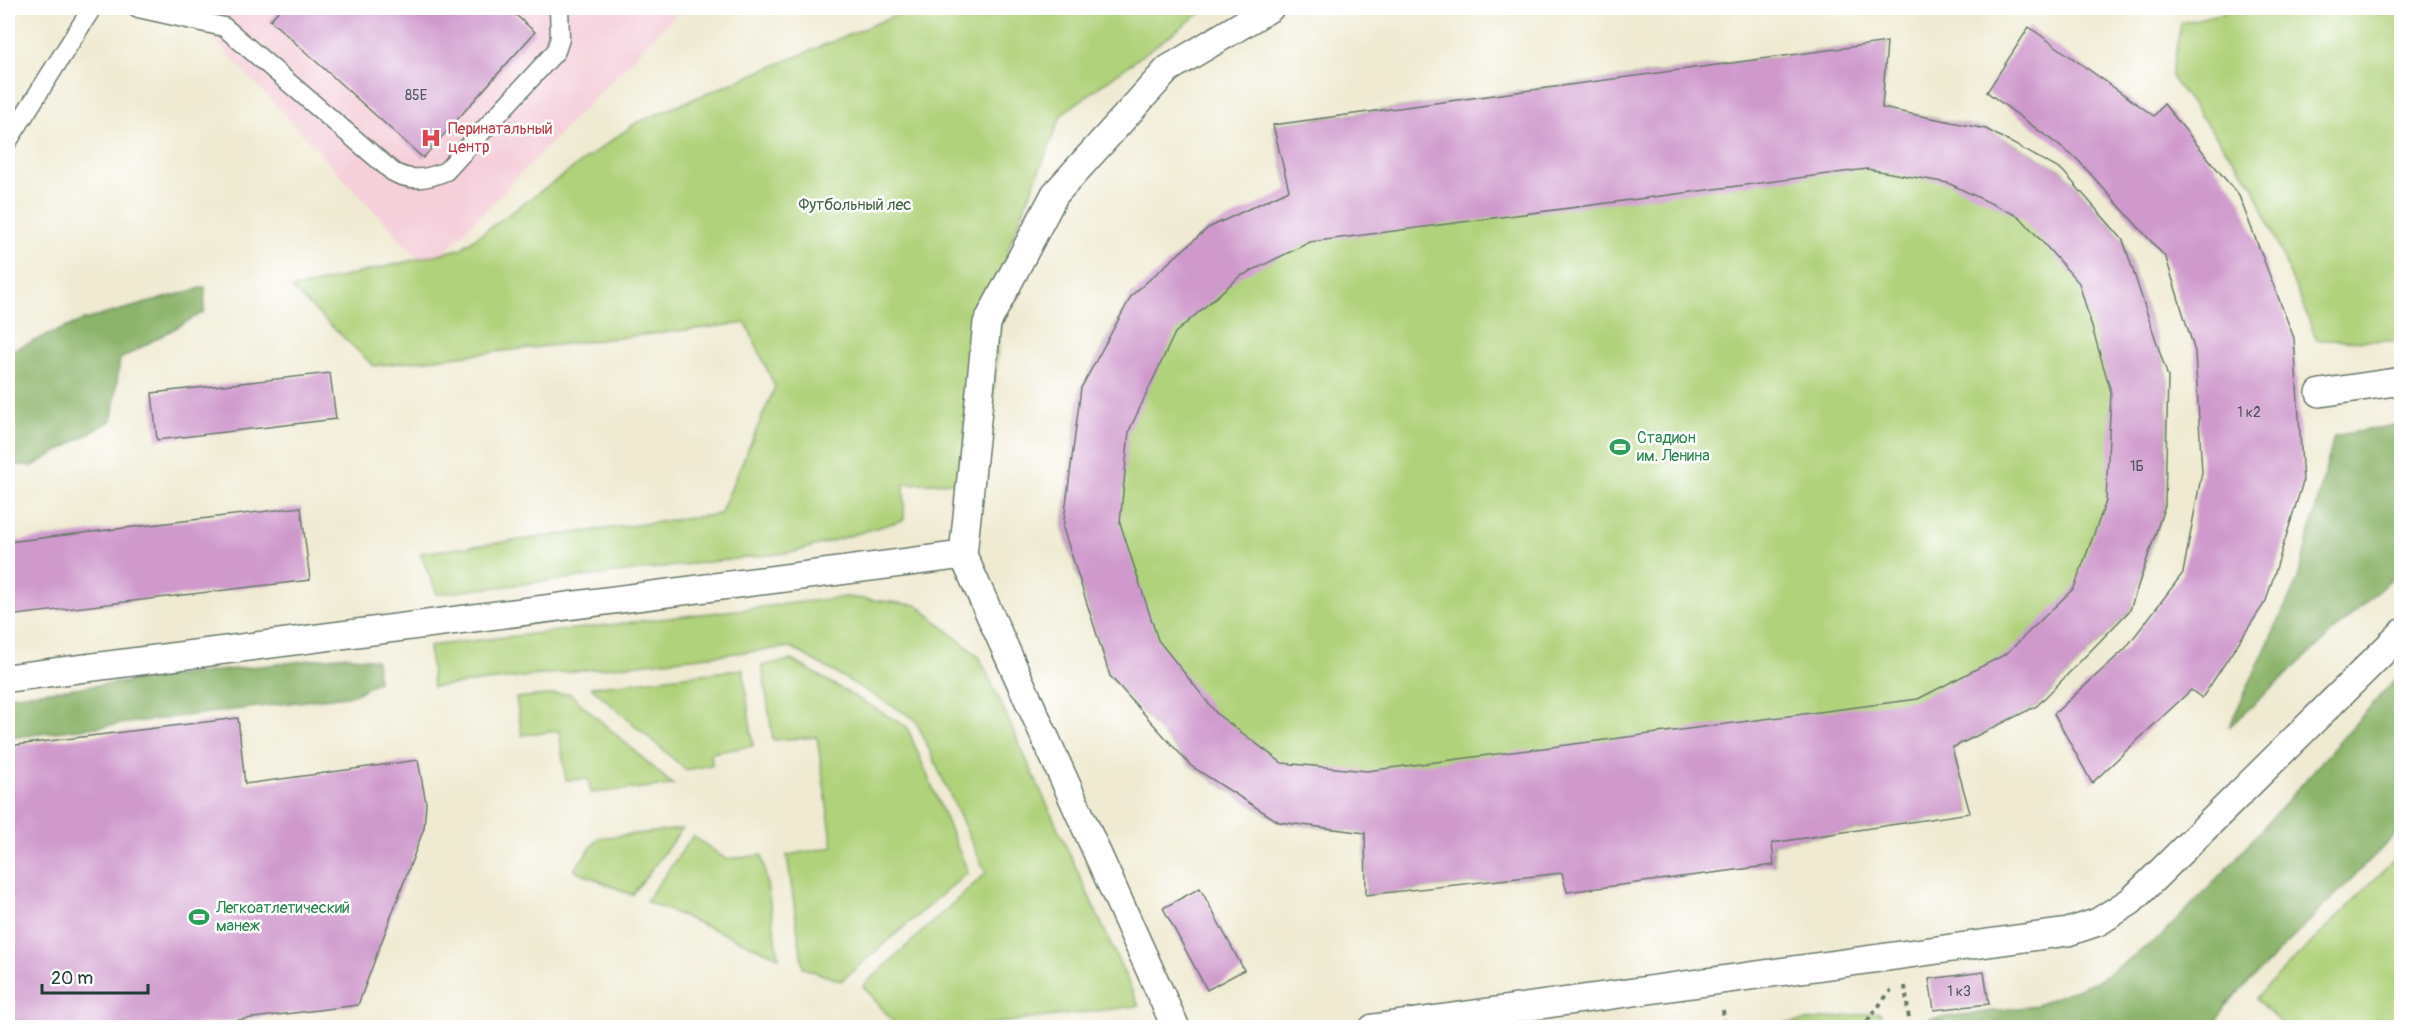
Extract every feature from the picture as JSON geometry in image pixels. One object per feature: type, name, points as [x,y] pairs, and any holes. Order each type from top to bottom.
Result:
[{"type":"street","points":[[1176,1028],[963,555],[987,323],[1055,194],[1168,69],[1270,8]]},
{"type":"street","points":[[2320,393],[2402,381]]},
{"type":"street","points":[[8,678],[963,555]]},
{"type":"street","points":[[1373,1028],[1903,963],[2068,932],[2098,922],[2131,901],[2402,633]]},
{"type":"lane","points":[[8,141],[92,8]]},
{"type":"lane","points":[[138,8],[224,27],[393,172],[403,178],[416,179],[433,177],[446,171],[556,51],[560,39],[559,8]]},
{"type":"path","points":[[1863,1028],[1903,963]]},
{"type":"path","points":[[1903,963],[1910,1028]]},
{"type":"shaded area","name":"Перинатальный центр","points":[[185,8],[682,8],[428,269]]},
{"type":"green space","name":"Футбольный лес","points":[[913,8],[1214,8],[1206,9],[1062,114],[1008,249],[984,481],[904,484],[904,520],[794,552],[437,594],[420,553],[720,514],[775,387],[746,323],[374,366],[292,289],[460,249],[636,123]]},
{"type":"green space","points":[[2245,8],[2401,8],[2401,341],[2317,340],[2253,185],[2171,77],[2181,23]]},
{"type":"green space","name":"Стадион им. Ленина","points":[[1887,42],[1882,108],[1986,129],[2063,171],[2123,240],[2168,377],[2165,505],[2130,610],[2037,706],[1952,748],[1970,813],[1773,843],[1774,865],[1562,873],[1366,895],[1365,833],[1279,822],[1191,766],[1110,676],[1063,528],[1081,388],[1132,295],[1289,190],[1273,125]]},
{"type":"green space","points":[[205,287],[204,312],[120,359],[112,420],[33,466],[8,464],[8,352],[81,321]]},
{"type":"green space","points":[[2401,424],[2401,570],[2229,727],[2298,579],[2334,436]]},
{"type":"green space","points":[[846,597],[917,605],[980,658],[1139,1006],[964,1027],[898,1027],[863,986],[986,873],[915,719],[791,647],[433,687],[429,646]]},
{"type":"green space","points":[[345,656],[376,660],[378,681],[354,695],[8,738],[8,696]]},
{"type":"green space","points":[[792,660],[907,727],[968,872],[841,981],[803,968],[787,855],[833,847],[817,737],[773,740],[762,665]]},
{"type":"green space","points":[[743,669],[753,746],[711,753],[712,765],[686,770],[591,687]]},
{"type":"green space","points":[[2401,672],[2401,829],[2225,1006],[2216,1024],[2219,1027],[1928,1027],[1930,1019],[2034,1006],[2101,979],[2161,936],[2223,873]]},
{"type":"green space","points":[[569,693],[673,785],[591,793],[588,779],[566,780],[559,731],[522,735],[516,698]]},
{"type":"green space","points":[[682,829],[632,895],[574,870],[598,838]]},
{"type":"green space","points":[[693,836],[726,859],[762,855],[779,957],[646,901]]},
{"type":"green space","points":[[2401,853],[2401,1027],[2285,1027],[2256,998]]},
{"type":"green space","points":[[1880,1012],[1882,1027],[1754,1027]]},
{"type":"building","points":[[281,8],[508,8],[535,32],[423,158],[270,20]]},
{"type":"building","points":[[2029,27],[2154,116],[2164,104],[2239,196],[2294,338],[2303,482],[2266,601],[2202,698],[2191,690],[2092,783],[2054,714],[2125,649],[2183,573],[2202,472],[2195,352],[2166,258],[2077,159],[1987,92]]},
{"type":"building","points":[[1887,42],[1882,108],[1986,129],[2063,171],[2123,240],[2168,377],[2165,505],[2130,610],[2037,706],[1952,748],[1970,813],[1772,843],[1774,865],[1567,892],[1562,873],[1366,895],[1365,833],[1279,822],[1191,766],[1110,676],[1063,528],[1081,388],[1132,295],[1208,228],[1289,190],[1273,125]],"holes":[[[1867,169],[1948,183],[2020,217],[2079,283],[2111,392],[2106,501],[2074,588],[2006,654],[1918,699],[1367,771],[1282,763],[1217,714],[1158,640],[1120,523],[1129,431],[1175,333],[1239,277],[1310,242]]]},
{"type":"building","points":[[330,373],[336,419],[157,440],[152,393]]},
{"type":"building","points":[[301,507],[310,580],[8,616],[8,542]]},
{"type":"building","name":"Легкоатлетический манеж","points":[[238,718],[245,784],[418,760],[426,803],[424,828],[358,1005],[172,1028],[8,1028],[8,746]]},
{"type":"building","points":[[1200,888],[1244,970],[1207,990],[1163,908]]},
{"type":"building","points":[[1984,972],[1989,1004],[1934,1010],[1929,979]]},
{"type":"place","name":"Перинатальный центр","points":[[431,138]]},
{"type":"place","name":"Стадион им. Ленина","points":[[1620,447]]},
{"type":"place","name":"Легкоатлетический манеж","points":[[199,917]]}]
